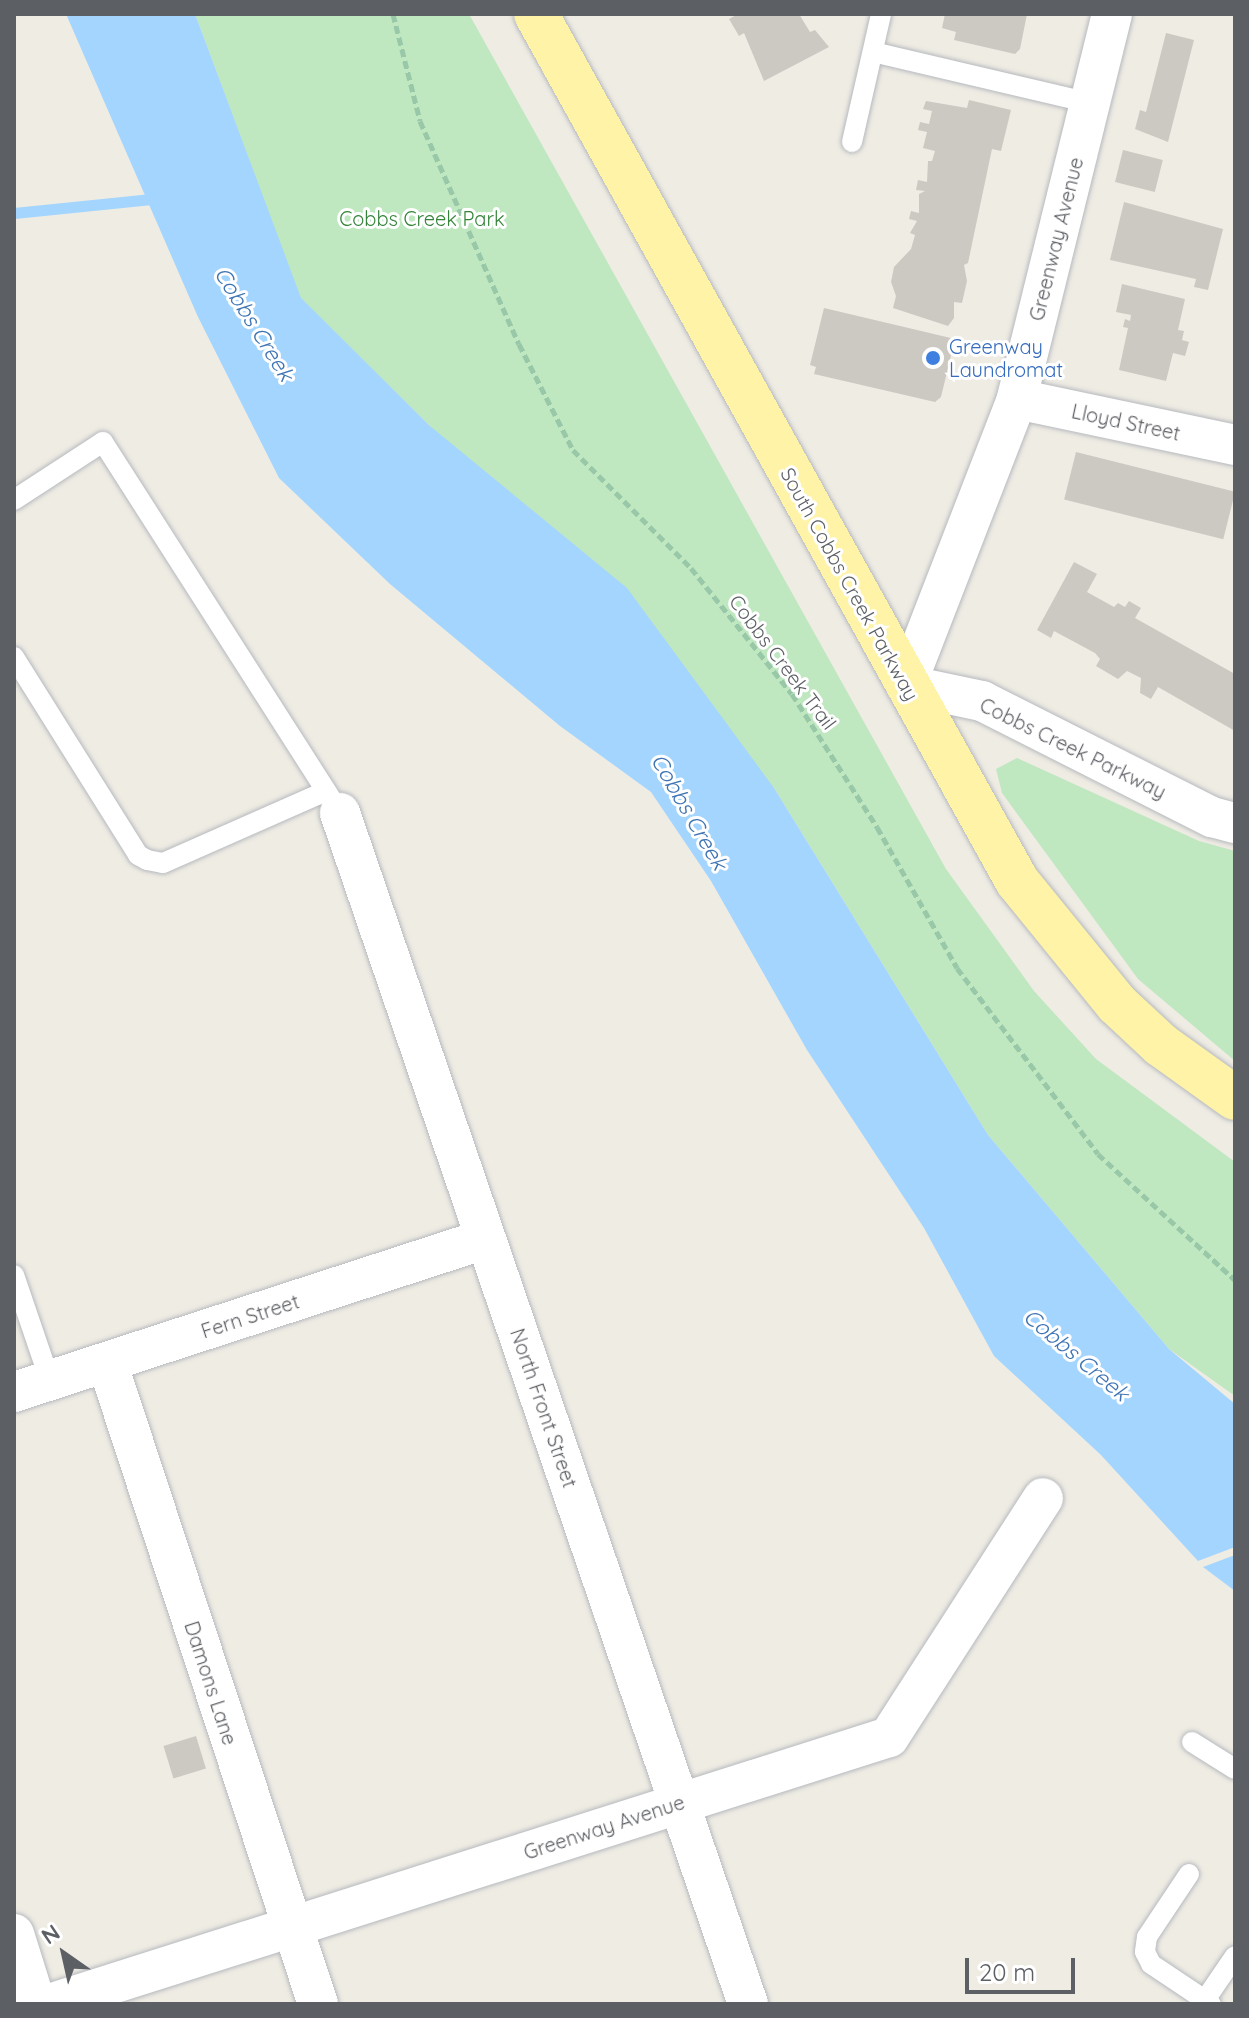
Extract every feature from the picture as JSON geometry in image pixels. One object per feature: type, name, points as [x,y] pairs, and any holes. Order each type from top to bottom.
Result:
[{"type":"main road","name":"South Cobbs Creek Parkway","points":[[536,14],[1017,881],[1049,926],[1161,1045],[1235,1098]]},
{"type":"street","name":"Greenway Avenue","points":[[906,685],[1017,399],[1112,14]]},
{"type":"street","name":"Lloyd Street","points":[[1017,399],[1235,445]]},
{"type":"street","name":"Cobbs Creek Parkway","points":[[906,685],[982,701],[1212,817],[1235,823]]},
{"type":"street","name":"North Front Street","points":[[333,802],[682,1802],[748,2004]]},
{"type":"street","name":"Fern Street","points":[[32,1387],[485,1239]]},
{"type":"street","name":"Damons Lane","points":[[107,1362],[290,1927],[318,2004]]},
{"type":"street","name":"Greenway Avenue","points":[[49,2004],[889,1737],[1043,1498]]},
{"type":"street","points":[[14,1934],[36,2004]]},
{"type":"lane","points":[[852,142],[881,14]]},
{"type":"lane","points":[[873,52],[1090,103]]},
{"type":"lane","points":[[14,500],[103,442],[333,802],[163,863],[147,860],[138,855],[14,657]]},
{"type":"lane","points":[[14,1275],[32,1387]]},
{"type":"lane","points":[[1192,1742],[1235,1769]]},
{"type":"lane","points":[[1189,1874],[1147,1937],[1145,1952],[1151,1964],[1208,2002],[1235,1956]]},
{"type":"path","name":"Cobbs Creek Trail","points":[[393,14],[420,121],[519,344],[573,450],[691,568],[792,694],[877,827],[957,968],[1098,1154],[1235,1280]]},
{"type":"green space","name":"Cobbs Creek Park","points":[[195,14],[469,14],[946,869],[1034,991],[1096,1059],[1235,1162],[1235,1396],[1169,1349],[988,1135],[774,788],[430,426],[300,298]]},
{"type":"green space","points":[[1017,758],[1199,841],[1235,851],[1235,1061],[1138,979],[1002,793],[996,769]]},
{"type":"water","name":"Cobbs Creek","points":[[66,14],[195,14],[301,298],[430,426],[627,588],[774,788],[988,1135],[1169,1349],[1235,1404],[1235,1547],[1198,1561],[1101,1455],[994,1356],[924,1228],[807,1050],[711,881],[651,792],[560,726],[390,584],[279,478],[198,317]]},
{"type":"water","points":[[1235,1555],[1235,1591],[1203,1567]]},
{"type":"building","points":[[738,14],[799,14],[810,32],[815,30],[829,47],[764,81],[744,33],[739,36],[729,19]]},
{"type":"building","points":[[945,14],[1027,14],[1020,49],[1015,54],[954,40],[956,32],[942,28]]},
{"type":"building","points":[[1166,33],[1194,40],[1168,142],[1135,129],[1140,110],[1146,112]]},
{"type":"building","points":[[969,100],[1011,110],[1001,151],[992,149],[968,263],[964,265],[967,281],[962,303],[954,302],[954,318],[948,326],[893,308],[896,296],[891,282],[894,267],[911,249],[915,235],[910,233],[917,221],[909,219],[911,211],[919,213],[919,194],[925,191],[916,190],[918,180],[927,182],[928,161],[932,161],[935,151],[923,148],[927,132],[918,130],[920,122],[929,124],[932,111],[923,109],[926,101],[967,108]]},
{"type":"building","points":[[1123,150],[1163,160],[1155,192],[1115,182]]},
{"type":"building","points":[[1124,202],[1223,229],[1208,290],[1194,287],[1196,279],[1110,260]]},
{"type":"building","points":[[1122,284],[1185,299],[1178,330],[1184,331],[1182,340],[1189,342],[1185,356],[1173,353],[1166,381],[1119,370],[1128,328],[1123,327],[1125,319],[1130,321],[1131,315],[1116,312]]},
{"type":"building","points":[[824,308],[955,339],[941,397],[935,402],[814,374],[816,367],[810,365]]},
{"type":"building","points":[[1076,452],[1235,492],[1223,539],[1064,500]]},
{"type":"building","points":[[1074,562],[1097,574],[1087,592],[1114,607],[1118,603],[1125,607],[1129,601],[1141,608],[1135,618],[1235,674],[1235,731],[1158,687],[1151,699],[1140,693],[1141,678],[1127,671],[1118,679],[1096,666],[1100,659],[1095,653],[1054,631],[1051,638],[1037,630]]},
{"type":"building","points":[[196,1736],[206,1769],[173,1778],[163,1746]]},
{"type":"waterway","points":[[14,213],[161,198]]},
{"type":"place","name":"Greenway Laundromat","points":[[933,358]]}]
